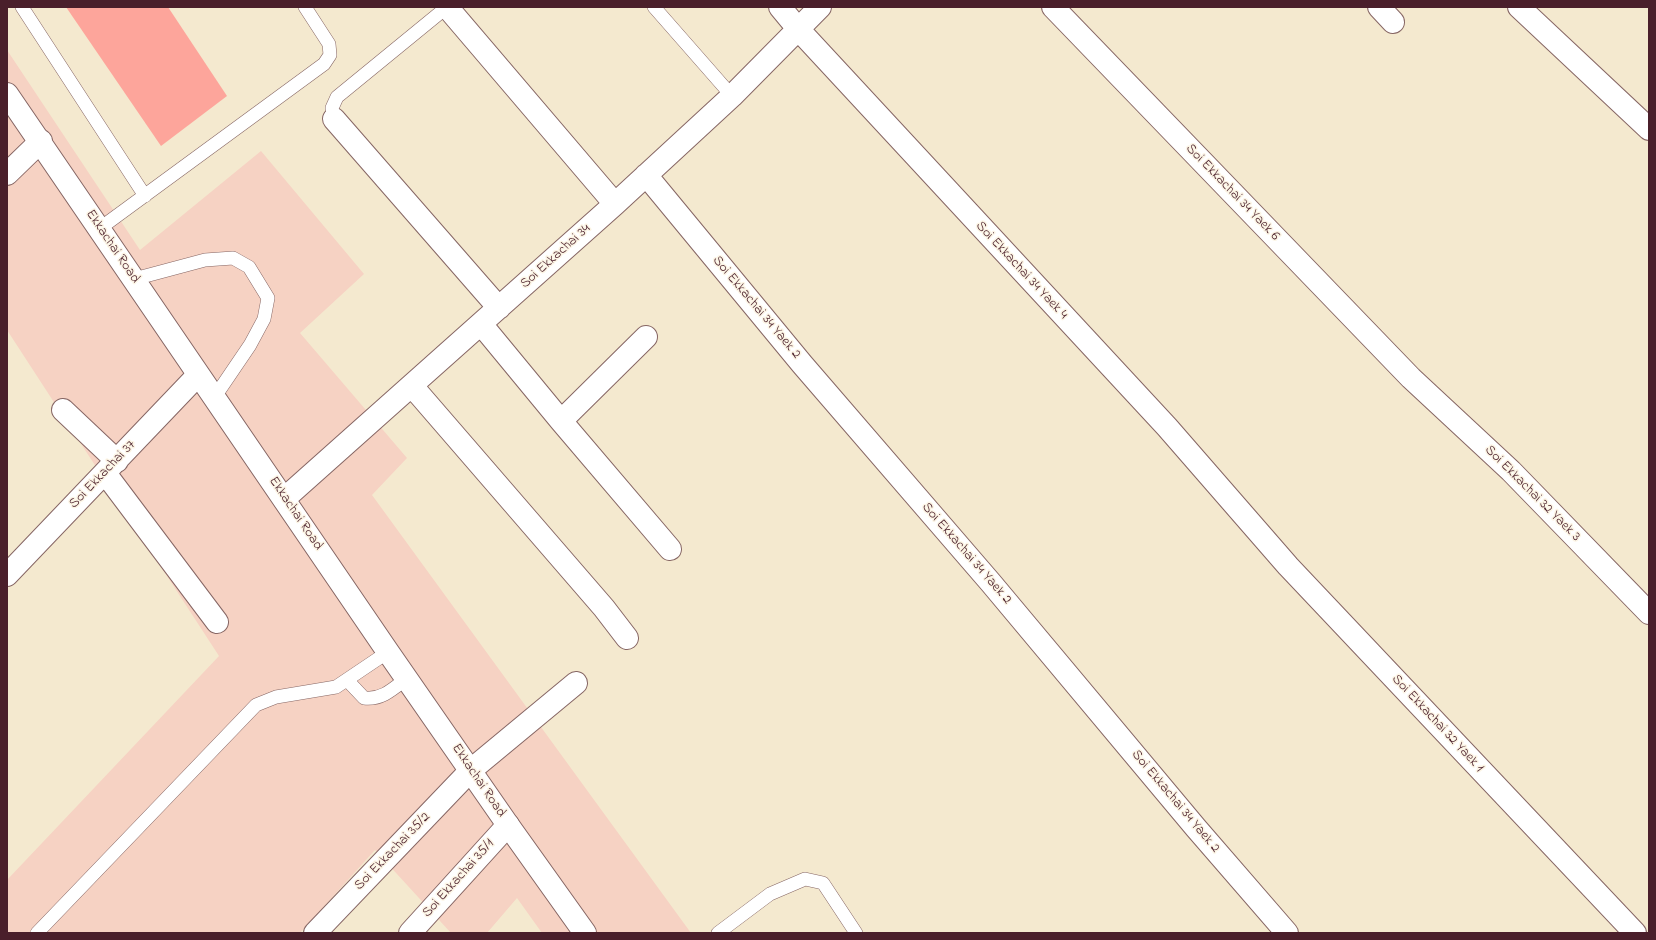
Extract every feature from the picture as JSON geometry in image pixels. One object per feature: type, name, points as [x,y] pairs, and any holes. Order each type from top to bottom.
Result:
[{"type":"street","points":[[447,7],[615,204]]},
{"type":"street","name":"Soi Ekkachai 34 Yaek 4","points":[[780,7],[799,30],[1167,427],[1242,513]]},
{"type":"street","name":"Soi Ekkachai 34","points":[[284,499],[615,204],[732,96],[799,30],[820,7]]},
{"type":"street","name":"Soi Ekkachai 34 Yaek 6","points":[[1053,7],[1411,378]]},
{"type":"street","points":[[1519,7],[1649,129]]},
{"type":"street","name":"Ekkachai Road","points":[[7,94],[388,652],[471,770],[508,826],[585,933]]},
{"type":"street","points":[[334,119],[499,308]]},
{"type":"street","points":[[7,174],[40,141]]},
{"type":"street","name":"Soi Ekkachai 34 Yaek 2","points":[[646,175],[802,364],[991,583],[1196,828],[1287,933]]},
{"type":"street","points":[[481,324],[670,549]]},
{"type":"street","points":[[561,421],[646,338]]},
{"type":"street","name":"Soi Ekkachai 37","points":[[7,574],[198,375]]},
{"type":"street","name":"Soi Ekkachai 32 Yaek 3","points":[[1411,378],[1511,471],[1649,613]]},
{"type":"street","points":[[412,386],[604,608],[626,638]]},
{"type":"street","points":[[63,410],[111,467],[217,622]]},
{"type":"street","name":"Soi Ekkachai 32 Yaek 1","points":[[1242,513],[1288,566],[1635,933]]},
{"type":"street","name":"Soi Ekkachai 35/2","points":[[315,933],[471,770],[576,683]]},
{"type":"street","name":"Soi Ekkachai 35/1","points":[[410,933],[508,826]]},
{"type":"lane","points":[[22,7],[145,196]]},
{"type":"lane","points":[[99,229],[324,64],[330,54],[330,44],[305,7]]},
{"type":"lane","points":[[334,119],[332,108],[337,97],[447,7]]},
{"type":"lane","points":[[654,7],[732,96]]},
{"type":"lane","points":[[134,279],[205,260],[233,258],[249,268],[268,298],[264,319],[250,345],[214,398]]},
{"type":"lane","points":[[37,933],[256,705],[276,697],[336,687],[388,652]]},
{"type":"lane","points":[[347,680],[364,698],[372,699],[383,696],[407,678]]},
{"type":"lane","points":[[718,933],[770,894],[805,878],[823,883],[856,933]]},
{"type":"shaded area","points":[[7,50],[140,250],[261,151],[364,274],[300,333],[407,458],[372,495],[691,933],[542,933],[517,898],[487,933],[451,933],[375,850],[300,933],[7,933],[7,880],[219,656],[7,330]]},
{"type":"building","points":[[66,7],[168,7],[227,96],[161,146]]}]
